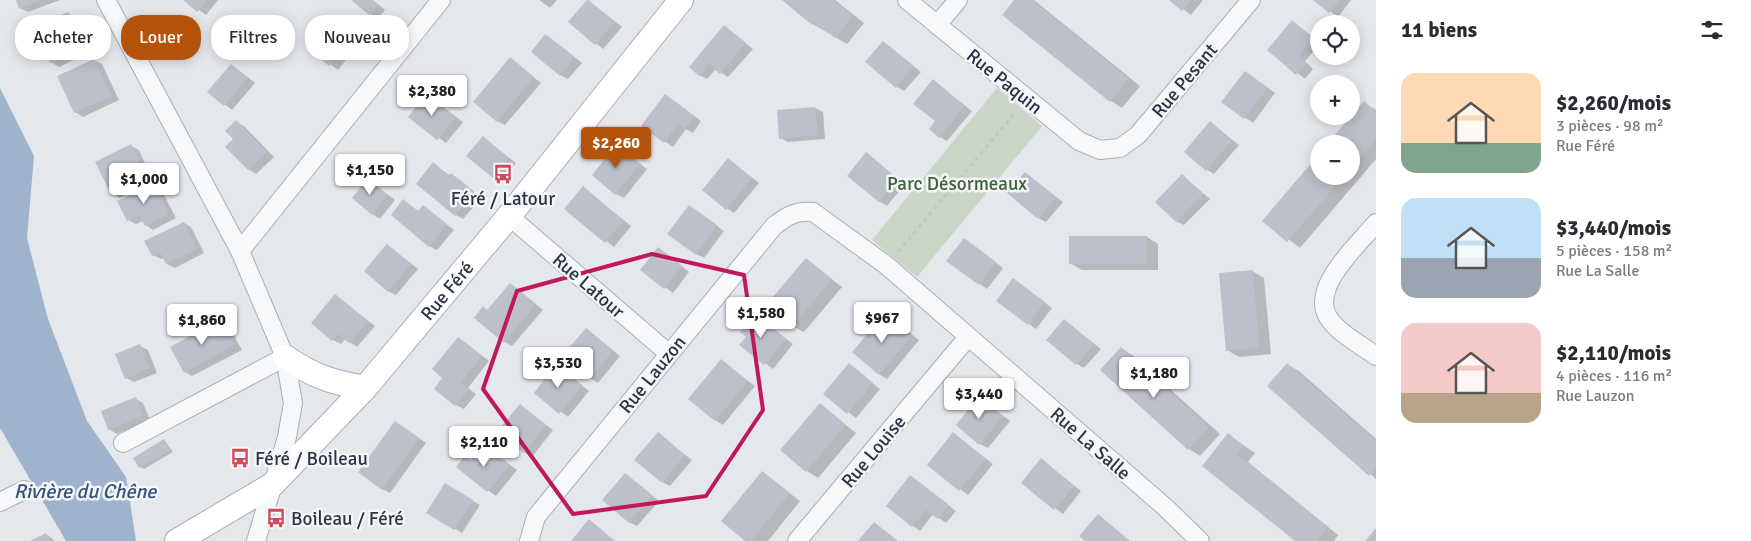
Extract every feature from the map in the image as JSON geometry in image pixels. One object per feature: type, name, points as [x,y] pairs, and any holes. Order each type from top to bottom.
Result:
[{"type":"street","points":[[106,0],[240,251],[286,358],[293,403],[287,437],[256,541]]},
{"type":"street","points":[[240,251],[441,0]]},
{"type":"street","name":"Rue Féré","points":[[176,541],[272,485],[365,388],[510,216],[681,0]]},
{"type":"street","name":"Rue Paquin","points":[[907,0],[1079,141],[1100,150],[1109,149]]},
{"type":"street","points":[[937,25],[958,0]]},
{"type":"street","name":"Rue Pesant","points":[[1109,149],[1120,148],[1138,135],[1251,0]]},
{"type":"street","name":"Rue La Salle","points":[[788,215],[802,211],[813,212],[886,265],[1157,500],[1200,541]]},
{"type":"street","name":"Rue Lauzon","points":[[529,541],[536,518],[668,353],[774,226],[788,215]]},
{"type":"street","name":"Rue Latour","points":[[510,216],[668,353]]},
{"type":"street","points":[[1376,223],[1334,273],[1324,292],[1323,307],[1329,318],[1376,356]]},
{"type":"street","name":"Rue Louise","points":[[797,541],[968,337]]},
{"type":"street","points":[[286,358],[311,374],[334,382],[365,388]]},
{"type":"street","points":[[123,443],[286,358]]},
{"type":"street","points":[[0,502],[24,490]]},
{"type":"path","points":[[886,265],[1026,99]]},
{"type":"highlighted area","points":[[652,254],[744,275],[763,410],[706,496],[573,514],[483,389],[517,291]]},
{"type":"green space","name":"Parc Désormeaux","points":[[997,88],[1042,126],[917,277],[872,240]]},
{"type":"water","name":"Rivière du Chêne","points":[[0,88],[34,156],[27,238],[48,319],[87,421],[126,477],[136,541],[66,541],[0,428]]},
{"type":"building","points":[[16,0],[41,0],[19,9]]},
{"type":"building","points":[[183,0],[207,0],[197,12]]},
{"type":"building","points":[[351,0],[372,0],[378,5],[369,15]]},
{"type":"building","points":[[587,0],[615,22],[595,45],[568,22]]},
{"type":"building","points":[[782,0],[833,0],[853,16],[835,38],[814,22],[812,25]]},
{"type":"building","points":[[1014,0],[1032,0],[1129,79],[1110,102],[1002,15]]},
{"type":"building","points":[[1169,0],[1192,0],[1182,11]]},
{"type":"building","points":[[1313,0],[1340,0],[1329,13]]},
{"type":"building","points":[[1292,20],[1310,35],[1310,42],[1298,56],[1306,64],[1296,75],[1267,50]]},
{"type":"building","points":[[724,25],[746,43],[720,74],[709,64],[699,76],[689,67]]},
{"type":"building","points":[[545,34],[575,57],[560,76],[531,52]]},
{"type":"building","points":[[883,41],[914,66],[896,88],[865,62]]},
{"type":"building","points":[[510,57],[534,77],[497,122],[473,102]]},
{"type":"building","points":[[94,60],[112,96],[74,113],[57,76]]},
{"type":"building","points":[[322,60],[334,60],[329,66]]},
{"type":"building","points":[[231,64],[248,78],[224,106],[207,92]]},
{"type":"building","points":[[1245,71],[1268,88],[1244,119],[1221,102]]},
{"type":"building","points":[[933,79],[965,106],[939,138],[929,129],[935,121],[913,104]]},
{"type":"building","points":[[426,94],[456,117],[437,140],[408,117]]},
{"type":"building","points":[[665,94],[694,116],[685,129],[678,124],[664,143],[641,126]]},
{"type":"building","points":[[1364,101],[1376,112],[1376,139],[1360,158],[1360,135],[1335,135],[1343,125],[1360,125],[1360,106]]},
{"type":"building","points":[[815,107],[818,135],[779,139],[777,110]]},
{"type":"building","points":[[236,120],[267,152],[248,170],[225,147],[233,139],[225,131]]},
{"type":"building","points":[[1210,121],[1232,140],[1206,171],[1184,152]]},
{"type":"building","points":[[483,136],[509,158],[493,178],[466,156]]},
{"type":"building","points":[[131,144],[146,177],[111,194],[95,162]]},
{"type":"building","points":[[617,144],[640,164],[615,195],[592,175]]},
{"type":"building","points":[[866,152],[898,179],[879,202],[847,176]]},
{"type":"building","points":[[728,158],[752,178],[726,210],[702,190]]},
{"type":"building","points":[[433,162],[449,176],[451,173],[474,192],[455,216],[416,184]]},
{"type":"building","points":[[1310,165],[1310,185],[1336,185],[1287,242],[1262,221]]},
{"type":"building","points":[[1025,172],[1056,197],[1038,219],[1007,193]]},
{"type":"building","points":[[1182,174],[1203,194],[1176,222],[1155,202]]},
{"type":"building","points":[[368,178],[388,195],[372,215],[352,198]]},
{"type":"building","points":[[153,183],[169,214],[145,226],[139,215],[127,221],[117,201]]},
{"type":"building","points":[[583,186],[624,221],[605,243],[564,209]]},
{"type":"building","points":[[403,199],[418,211],[423,205],[447,224],[429,247],[391,215]]},
{"type":"building","points":[[689,205],[717,225],[696,255],[667,234]]},
{"type":"building","points":[[184,222],[197,249],[166,264],[160,252],[152,256],[144,241]]},
{"type":"building","points":[[1069,236],[1147,236],[1147,264],[1069,264]]},
{"type":"building","points":[[964,238],[996,262],[979,285],[946,261]]},
{"type":"building","points":[[387,244],[411,264],[388,292],[364,271]]},
{"type":"building","points":[[658,247],[682,266],[664,289],[640,270]]},
{"type":"building","points":[[806,258],[832,279],[792,327],[766,305]]},
{"type":"building","points":[[1253,270],[1259,348],[1226,351],[1219,273]]},
{"type":"building","points":[[1013,278],[1045,302],[1028,325],[996,301]]},
{"type":"building","points":[[510,283],[536,304],[504,343],[474,318],[483,306],[487,310]]},
{"type":"building","points":[[335,294],[368,321],[349,343],[338,334],[332,341],[311,323]]},
{"type":"building","points":[[886,312],[912,335],[879,375],[852,352]]},
{"type":"building","points":[[755,313],[786,339],[764,365],[739,345],[746,337],[740,332]]},
{"type":"building","points":[[221,319],[234,345],[184,373],[170,347]]},
{"type":"building","points":[[1064,319],[1094,344],[1076,365],[1046,340]]},
{"type":"building","points":[[586,328],[613,351],[590,379],[562,356]]},
{"type":"building","points":[[458,337],[482,356],[461,382],[469,389],[455,406],[434,389],[442,378],[432,369]]},
{"type":"building","points":[[140,344],[150,368],[125,379],[115,354]]},
{"type":"building","points":[[1121,347],[1209,427],[1188,450],[1100,370]]},
{"type":"building","points":[[721,359],[748,381],[715,421],[688,399]]},
{"type":"building","points":[[849,363],[873,383],[847,414],[823,394]]},
{"type":"building","points":[[1287,363],[1376,441],[1376,468],[1369,476],[1267,386]]},
{"type":"building","points":[[556,364],[582,385],[559,414],[534,393]]},
{"type":"building","points":[[979,396],[1003,416],[979,445],[956,425]]},
{"type":"building","points":[[136,397],[143,416],[108,430],[101,411]]},
{"type":"building","points":[[820,403],[846,425],[806,472],[780,450]]},
{"type":"building","points":[[520,404],[546,425],[524,453],[497,432]]},
{"type":"building","points":[[395,421],[419,438],[382,490],[358,472]]},
{"type":"building","points":[[658,432],[685,455],[662,483],[634,460]]},
{"type":"building","points":[[953,432],[986,459],[959,491],[927,465]]},
{"type":"building","points":[[1228,433],[1244,446],[1237,454],[1328,527],[1317,541],[1295,541],[1202,466]]},
{"type":"building","points":[[164,439],[171,450],[139,468],[133,458]]},
{"type":"building","points":[[485,444],[510,465],[487,492],[456,467],[465,455],[471,460]]},
{"type":"building","points":[[1041,458],[1074,486],[1054,510],[1021,483]]},
{"type":"building","points":[[762,471],[790,493],[751,541],[745,541],[721,521]]},
{"type":"building","points":[[625,473],[652,495],[629,523],[602,500]]},
{"type":"building","points":[[910,475],[949,505],[938,519],[926,510],[912,527],[886,506]]},
{"type":"building","points":[[445,483],[473,500],[454,530],[426,513]]},
{"type":"building","points":[[1098,514],[1130,541],[1085,541],[1079,536]]},
{"type":"building","points":[[589,519],[615,541],[571,541]]},
{"type":"building","points":[[874,522],[898,541],[858,541]]},
{"type":"building","points":[[1376,528],[1376,541],[1365,541]]},
{"type":"building","points":[[46,533],[50,541],[30,541]]},
{"type":"place","name":"Féré / Latour","points":[[503,174]]},
{"type":"place","name":"Féré / Boileau","points":[[240,458]]},
{"type":"place","name":"Boileau / Féré","points":[[276,518]]}]
